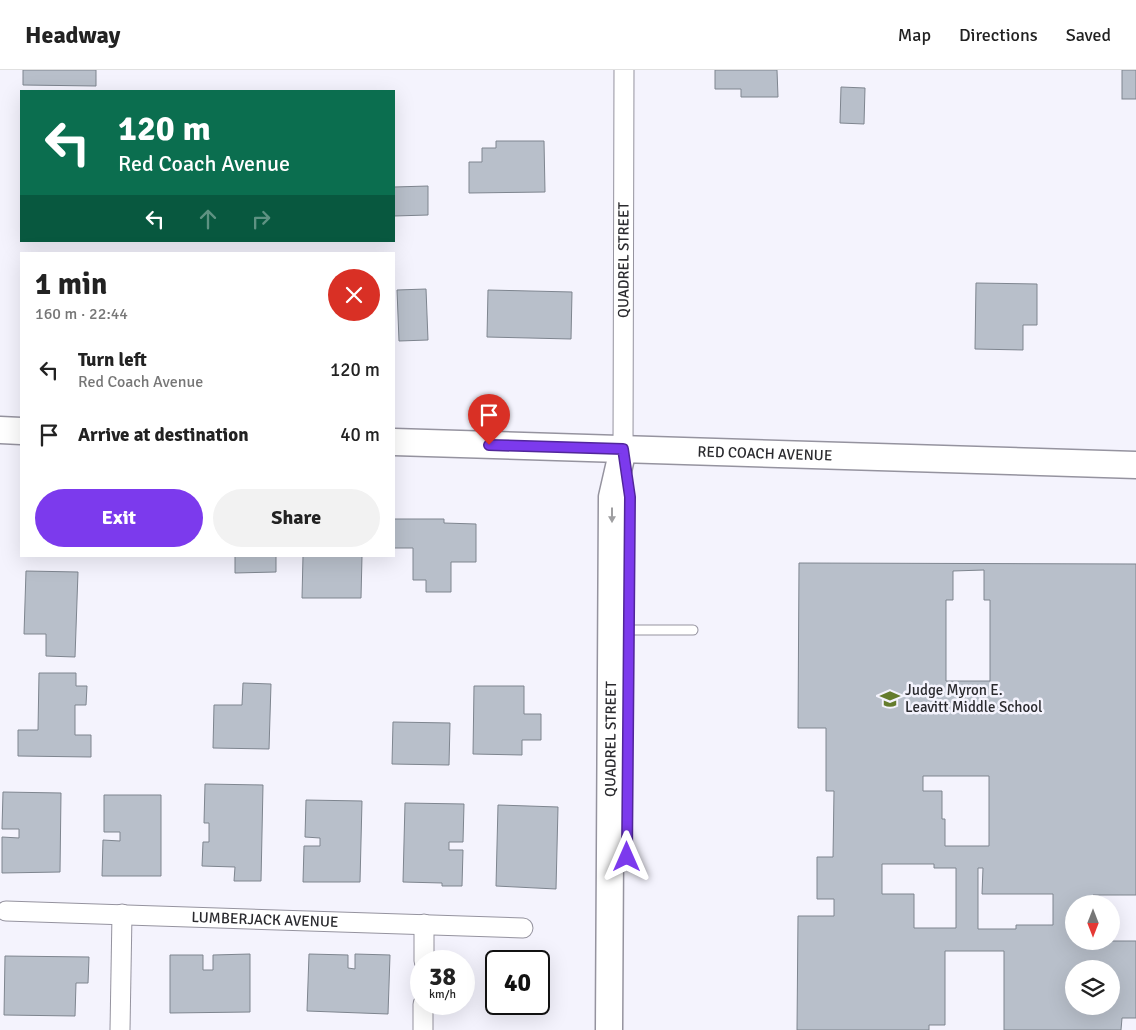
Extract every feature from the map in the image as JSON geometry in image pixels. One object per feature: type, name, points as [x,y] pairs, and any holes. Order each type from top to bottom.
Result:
[{"type":"street","name":"QUADREL STREET","points":[[624,70],[623,449],[612,497],[620,630],[626,1030]]},
{"type":"street","points":[[0,430],[20,430]]},
{"type":"street","name":"RED COACH AVENUE","points":[[395,442],[1136,465]]},
{"type":"street","name":"QUADREL STREET","points":[[609,1030],[620,630]]},
{"type":"street","name":"LUMBERJACK AVENUE","points":[[6,911],[523,928]]},
{"type":"street","points":[[120,1030],[122,914]]},
{"type":"street","points":[[424,924],[424,950]]},
{"type":"street","points":[[423,1015],[423,1030]]},
{"type":"lane","points":[[620,630],[693,630]]},
{"type":"building","points":[[23,70],[96,70],[96,86],[23,85]]},
{"type":"building","points":[[715,70],[777,70],[778,97],[741,97],[741,89],[715,89]]},
{"type":"building","points":[[1122,70],[1136,70],[1136,99],[1122,99]]},
{"type":"building","points":[[841,87],[865,88],[864,124],[840,123]]},
{"type":"building","points":[[496,141],[544,141],[545,192],[469,193],[469,162],[482,162],[482,148],[496,148]]},
{"type":"building","points":[[428,186],[428,215],[395,216],[395,187]]},
{"type":"building","points":[[976,283],[1037,284],[1037,325],[1023,325],[1023,350],[975,349]]},
{"type":"building","points":[[426,289],[428,340],[399,341],[397,290]]},
{"type":"building","points":[[488,290],[572,292],[571,339],[487,337]]},
{"type":"building","points":[[395,519],[444,519],[444,523],[476,524],[476,562],[451,562],[451,592],[426,592],[426,580],[413,580],[413,548],[395,548]]},
{"type":"building","points":[[235,557],[276,557],[276,572],[235,573]]},
{"type":"building","points":[[303,557],[362,557],[361,598],[302,598]]},
{"type":"building","points":[[799,563],[1136,564],[1136,895],[1065,895],[1065,950],[1120,950],[1120,941],[1136,941],[1136,1018],[1122,1018],[1121,1030],[1004,1030],[1004,951],[945,951],[945,1025],[929,1025],[929,1030],[797,1030],[798,916],[834,916],[834,899],[817,899],[817,857],[833,857],[834,791],[826,791],[826,728],[798,728]],"holes":[[[984,570],[984,600],[990,600],[990,681],[946,681],[946,600],[953,600],[953,571]],[[923,776],[989,776],[989,846],[945,846],[945,819],[942,819],[942,791],[923,791]],[[882,864],[934,864],[934,868],[956,868],[956,928],[914,928],[914,894],[882,894]],[[978,868],[983,868],[982,894],[1053,894],[1053,925],[1016,925],[1016,929],[978,929]]]},
{"type":"building","points":[[26,571],[78,572],[75,657],[46,656],[46,634],[24,634]]},
{"type":"building","points":[[39,673],[76,673],[76,686],[87,686],[86,705],[75,705],[75,735],[91,735],[91,757],[18,756],[18,730],[38,730]]},
{"type":"building","points":[[243,683],[271,684],[269,749],[213,748],[214,705],[242,705]]},
{"type":"building","points":[[474,686],[524,686],[524,714],[541,714],[541,740],[522,740],[522,755],[473,754]]},
{"type":"building","points":[[393,722],[450,723],[449,765],[392,764]]},
{"type":"building","points":[[205,784],[263,785],[261,881],[234,881],[235,867],[202,866],[203,842],[209,842],[209,823],[204,823]]},
{"type":"building","points":[[3,792],[61,793],[60,872],[2,873],[2,837],[19,838],[19,829],[2,829]]},
{"type":"building","points":[[104,795],[161,795],[161,876],[102,876],[103,840],[120,841],[120,832],[104,832]]},
{"type":"building","points":[[306,800],[362,801],[360,882],[303,882],[304,846],[320,846],[320,838],[305,837]]},
{"type":"building","points":[[405,803],[464,804],[463,842],[449,842],[449,850],[463,850],[462,886],[442,886],[442,883],[403,882]]},
{"type":"building","points":[[498,805],[558,807],[556,889],[496,886]]},
{"type":"building","points":[[250,954],[250,1012],[170,1013],[170,955],[203,955],[203,970],[213,970],[213,955]]},
{"type":"building","points":[[309,954],[348,955],[348,968],[355,969],[355,954],[390,955],[388,1014],[307,1011]]},
{"type":"building","points":[[5,956],[89,957],[88,983],[76,983],[75,1016],[4,1015]]},
{"type":"place","name":"Judge Myron E. Leavitt Middle School","points":[[890,699]]},
{"type":"route","points":[[489,445],[623,449],[630,497],[627,857]]}]
